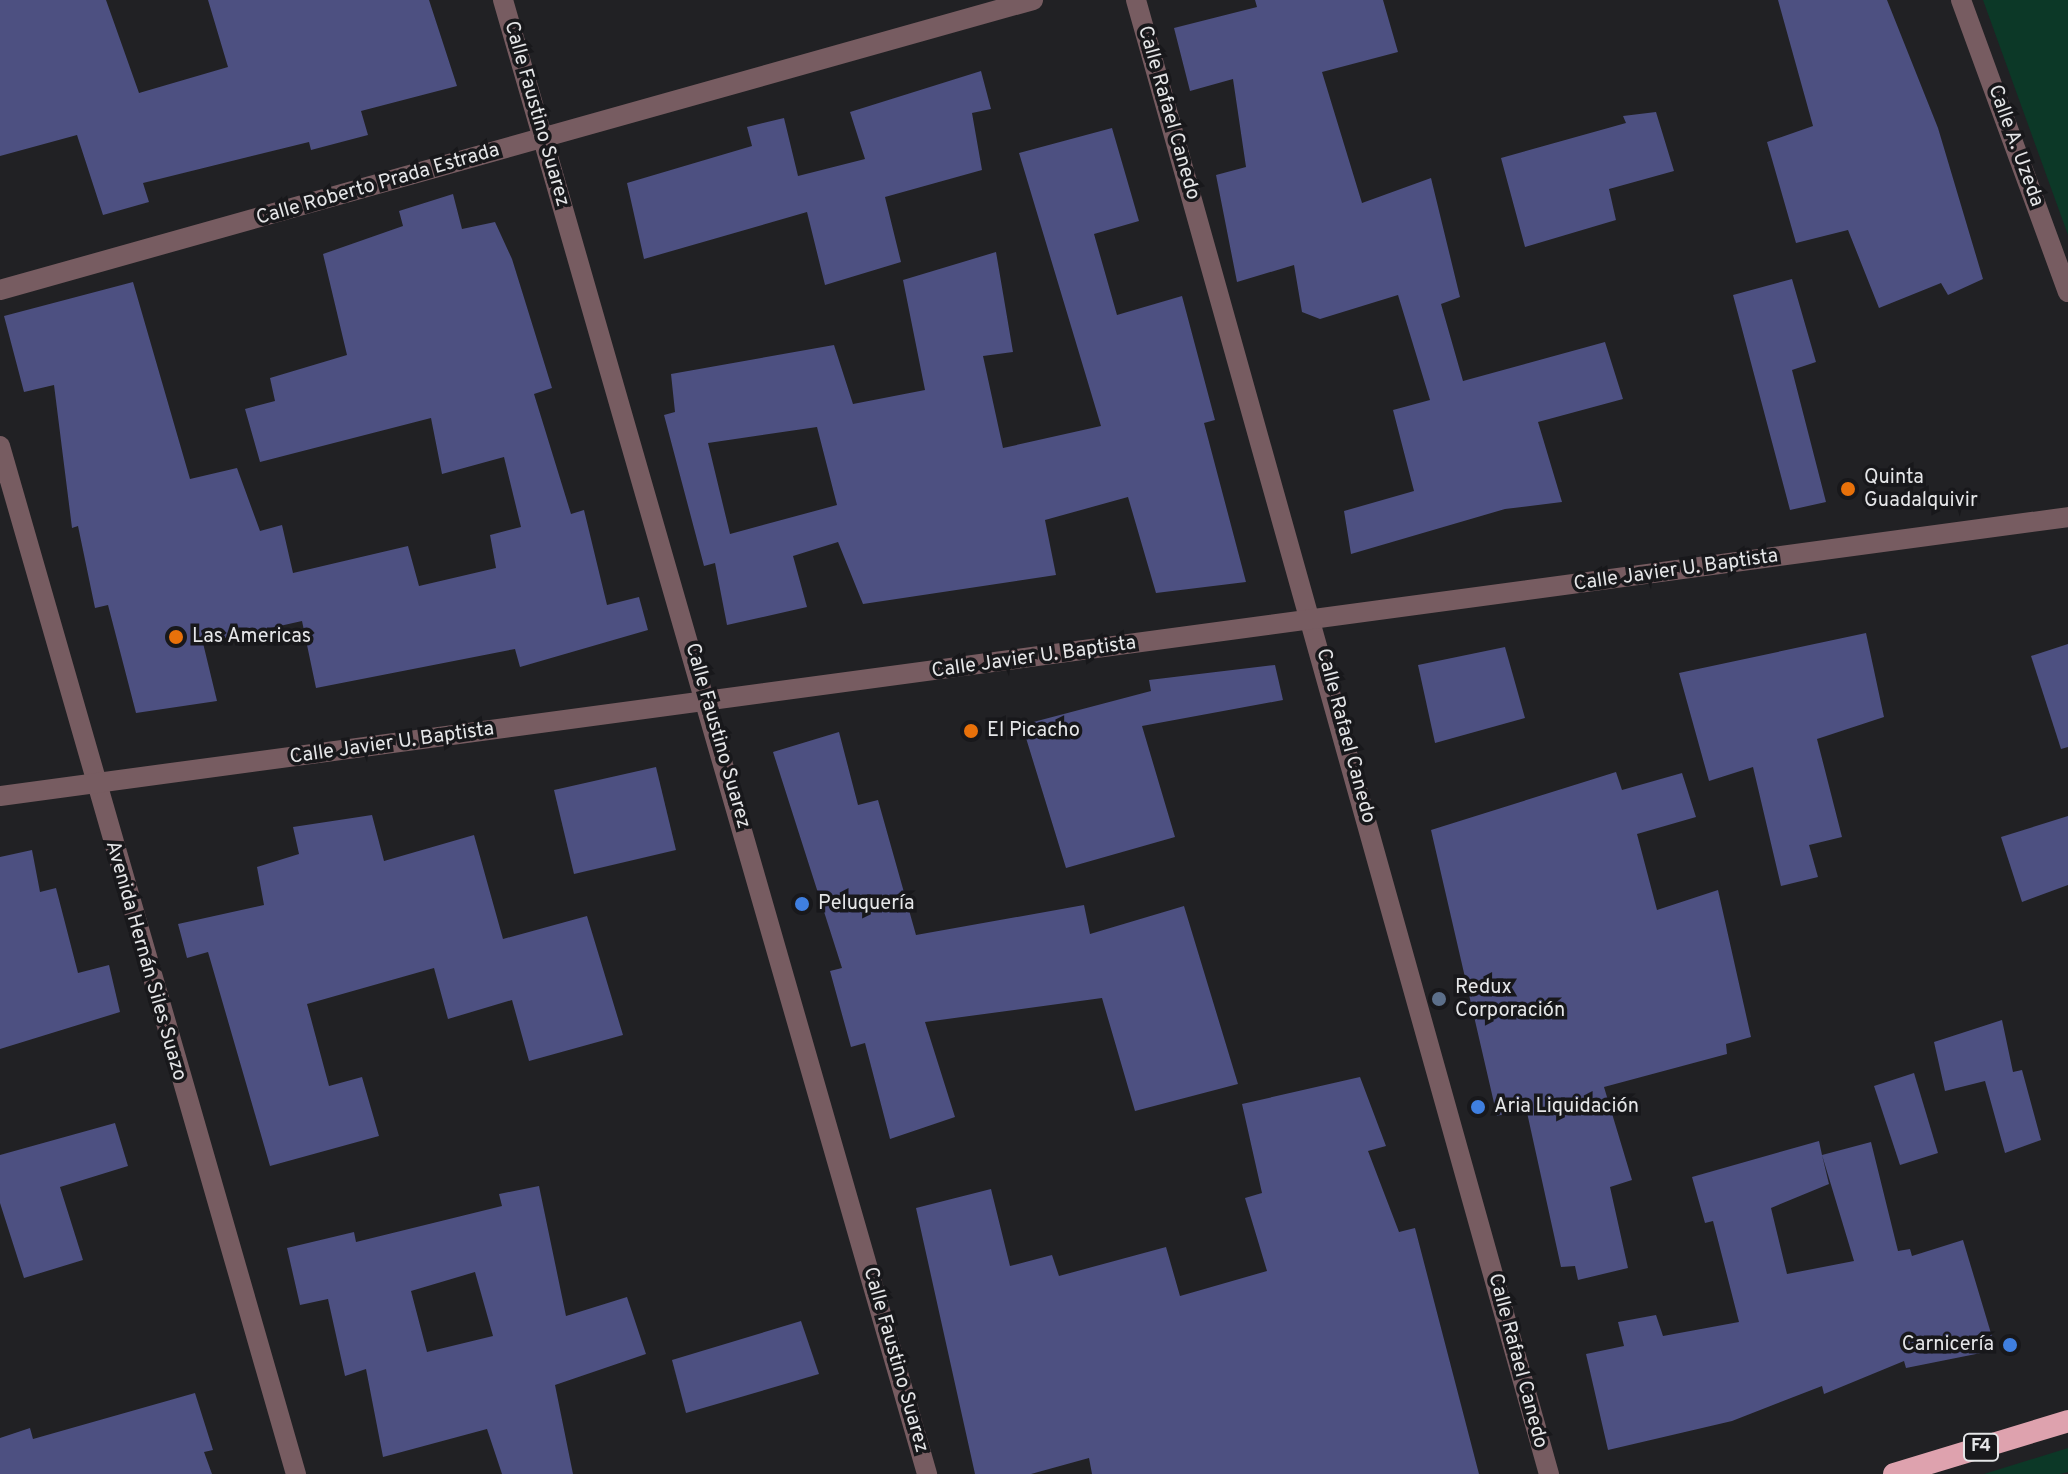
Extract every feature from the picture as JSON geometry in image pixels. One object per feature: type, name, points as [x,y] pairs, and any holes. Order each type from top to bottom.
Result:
[{"type":"highway","name":"F4","points":[[1894,1474],[2068,1421]]},
{"type":"street","name":"Calle Faustino Suarez","points":[[503,0],[708,702],[927,1474]]},
{"type":"street","name":"Calle Roberto Prada Estrada","points":[[0,290],[1033,0]]},
{"type":"street","name":"Calle Rafael Canedo","points":[[1136,0],[1313,621],[1549,1474]]},
{"type":"street","name":"Calle A. Uzeda","points":[[1961,0],[2068,292]]},
{"type":"street","name":"Avenida Hernán Siles Suazo","points":[[0,446],[93,784],[296,1474]]},
{"type":"street","name":"Calle Javier U. Baptista","points":[[0,796],[2068,517]]},
{"type":"green space","points":[[1983,0],[2068,0],[2068,235]]},
{"type":"green space","points":[[2068,1448],[2068,1472],[1984,1474]]},
{"type":"building","points":[[0,0],[106,0],[139,93],[228,67],[208,0],[429,0],[457,86],[361,111],[368,135],[311,150],[309,142],[143,183],[149,202],[103,215],[77,135],[0,156]]},
{"type":"building","points":[[1255,0],[1383,0],[1398,52],[1322,72],[1362,203],[1431,178],[1460,297],[1441,304],[1463,381],[1605,342],[1623,399],[1538,422],[1562,502],[1505,509],[1351,554],[1344,511],[1414,491],[1393,410],[1430,400],[1398,295],[1320,319],[1302,312],[1294,265],[1237,282],[1216,175],[1246,167],[1233,79],[1190,91],[1174,28],[1257,7]]},
{"type":"building","points":[[1778,0],[1887,0],[1938,128],[1983,279],[1948,295],[1941,283],[1879,308],[1848,230],[1796,243],[1767,142],[1813,126]]},
{"type":"building","points":[[981,71],[991,109],[972,113],[982,170],[885,197],[901,262],[825,285],[807,212],[644,259],[627,183],[752,146],[747,127],[784,118],[798,176],[865,159],[850,112]]},
{"type":"building","points":[[1656,112],[1674,171],[1609,189],[1616,220],[1525,247],[1501,158],[1626,123],[1623,116]]},
{"type":"building","points":[[1112,128],[1139,221],[1094,234],[1117,315],[1182,296],[1215,420],[1204,423],[1246,582],[1156,593],[1128,497],[1045,520],[1056,575],[863,604],[838,542],[793,556],[807,607],[727,625],[715,563],[704,566],[664,415],[675,412],[671,374],[834,345],[853,404],[925,390],[903,280],[996,252],[1013,352],[983,356],[1003,448],[1101,426],[1019,153]],"holes":[[[817,427],[837,505],[730,534],[708,443]]]},
{"type":"building","points":[[453,194],[462,229],[495,222],[512,259],[552,388],[534,394],[571,514],[584,510],[607,605],[639,597],[648,630],[520,667],[515,649],[316,688],[302,621],[203,643],[217,701],[136,713],[108,605],[95,608],[78,526],[72,528],[54,385],[24,392],[4,316],[133,282],[190,479],[237,468],[260,531],[282,525],[293,573],[408,546],[419,586],[496,568],[490,535],[521,527],[504,457],[442,474],[431,418],[260,462],[245,409],[275,401],[270,378],[347,355],[323,254],[403,226],[399,211]]},
{"type":"building","points":[[1792,279],[1816,362],[1792,370],[1826,502],[1790,510],[1733,295]]},
{"type":"building","points":[[1866,633],[1884,717],[1817,739],[1842,837],[1809,845],[1818,877],[1781,886],[1753,767],[1709,781],[1679,673]]},
{"type":"building","points":[[2068,644],[2068,747],[2061,749],[2031,656]]},
{"type":"building","points":[[1505,647],[1525,718],[1435,743],[1418,665]]},
{"type":"building","points":[[1275,665],[1283,700],[1142,726],[1175,837],[1066,868],[1022,725],[1151,691],[1149,680]]},
{"type":"building","points":[[839,732],[858,805],[878,800],[916,935],[1084,905],[1090,934],[1184,906],[1238,1084],[1135,1111],[1102,998],[925,1022],[955,1117],[890,1139],[865,1043],[851,1047],[830,971],[842,968],[773,752]]},
{"type":"building","points":[[656,767],[676,850],[574,874],[554,790]]},
{"type":"building","points":[[1616,772],[1622,790],[1682,773],[1696,817],[1637,834],[1657,910],[1718,890],[1751,1037],[1726,1044],[1727,1054],[1604,1087],[1632,1180],[1610,1187],[1628,1268],[1578,1280],[1575,1266],[1561,1267],[1526,1108],[1497,1116],[1431,830]]},
{"type":"building","points":[[372,815],[384,861],[474,835],[503,939],[587,916],[623,1035],[529,1061],[512,1000],[448,1019],[434,968],[307,1004],[329,1086],[362,1077],[379,1136],[270,1166],[208,952],[187,958],[178,924],[264,905],[257,867],[299,854],[293,827]]},
{"type":"building","points":[[2068,816],[2068,885],[2022,902],[2001,837]]},
{"type":"building","points":[[32,850],[40,892],[56,888],[78,973],[109,965],[120,1012],[0,1049],[0,857]]},
{"type":"building","points":[[2002,1020],[2013,1072],[2022,1070],[2041,1140],[2005,1153],[1985,1081],[1945,1091],[1934,1042]]},
{"type":"building","points":[[1914,1073],[1938,1153],[1900,1165],[1874,1086]]},
{"type":"building","points":[[1360,1077],[1386,1146],[1368,1151],[1399,1232],[1415,1228],[1479,1474],[1092,1474],[1089,1458],[1031,1474],[975,1474],[916,1208],[991,1189],[1010,1266],[1052,1255],[1059,1276],[1166,1247],[1180,1296],[1267,1271],[1245,1198],[1262,1193],[1242,1104]]},
{"type":"building","points":[[115,1123],[128,1166],[60,1187],[83,1260],[24,1278],[0,1203],[0,1155]]},
{"type":"building","points":[[1819,1141],[1822,1155],[1871,1142],[1898,1251],[1910,1249],[1912,1256],[1963,1240],[1996,1350],[1906,1368],[1904,1361],[1824,1394],[1822,1386],[1732,1421],[1608,1450],[1586,1354],[1624,1346],[1618,1322],[1656,1315],[1663,1336],[1739,1322],[1713,1221],[1705,1223],[1692,1177]],"holes":[[[1822,1155],[1854,1261],[1787,1274],[1771,1208],[1829,1184]]]},
{"type":"building","points":[[539,1186],[566,1316],[627,1297],[646,1354],[555,1385],[573,1474],[502,1474],[487,1429],[383,1457],[366,1369],[345,1376],[328,1299],[300,1305],[287,1248],[354,1232],[356,1242],[502,1206],[499,1194]],"holes":[[[475,1272],[493,1336],[427,1352],[411,1291]]]},
{"type":"building","points":[[801,1321],[819,1374],[686,1413],[672,1360]]},
{"type":"building","points":[[195,1393],[213,1450],[204,1452],[212,1474],[0,1474],[0,1438],[30,1428],[33,1439]]},
{"type":"place","name":"Quinta Guadalquivir","points":[[1848,489]]},
{"type":"place","name":"Las Americas","points":[[176,637]]},
{"type":"place","name":"El Picacho","points":[[971,731]]},
{"type":"place","name":"Peluquería","points":[[802,904]]},
{"type":"place","name":"Redux Corporación","points":[[1439,999]]},
{"type":"place","name":"Aria Liquidación","points":[[1478,1107]]},
{"type":"place","name":"Carnicería","points":[[2010,1345]]}]
